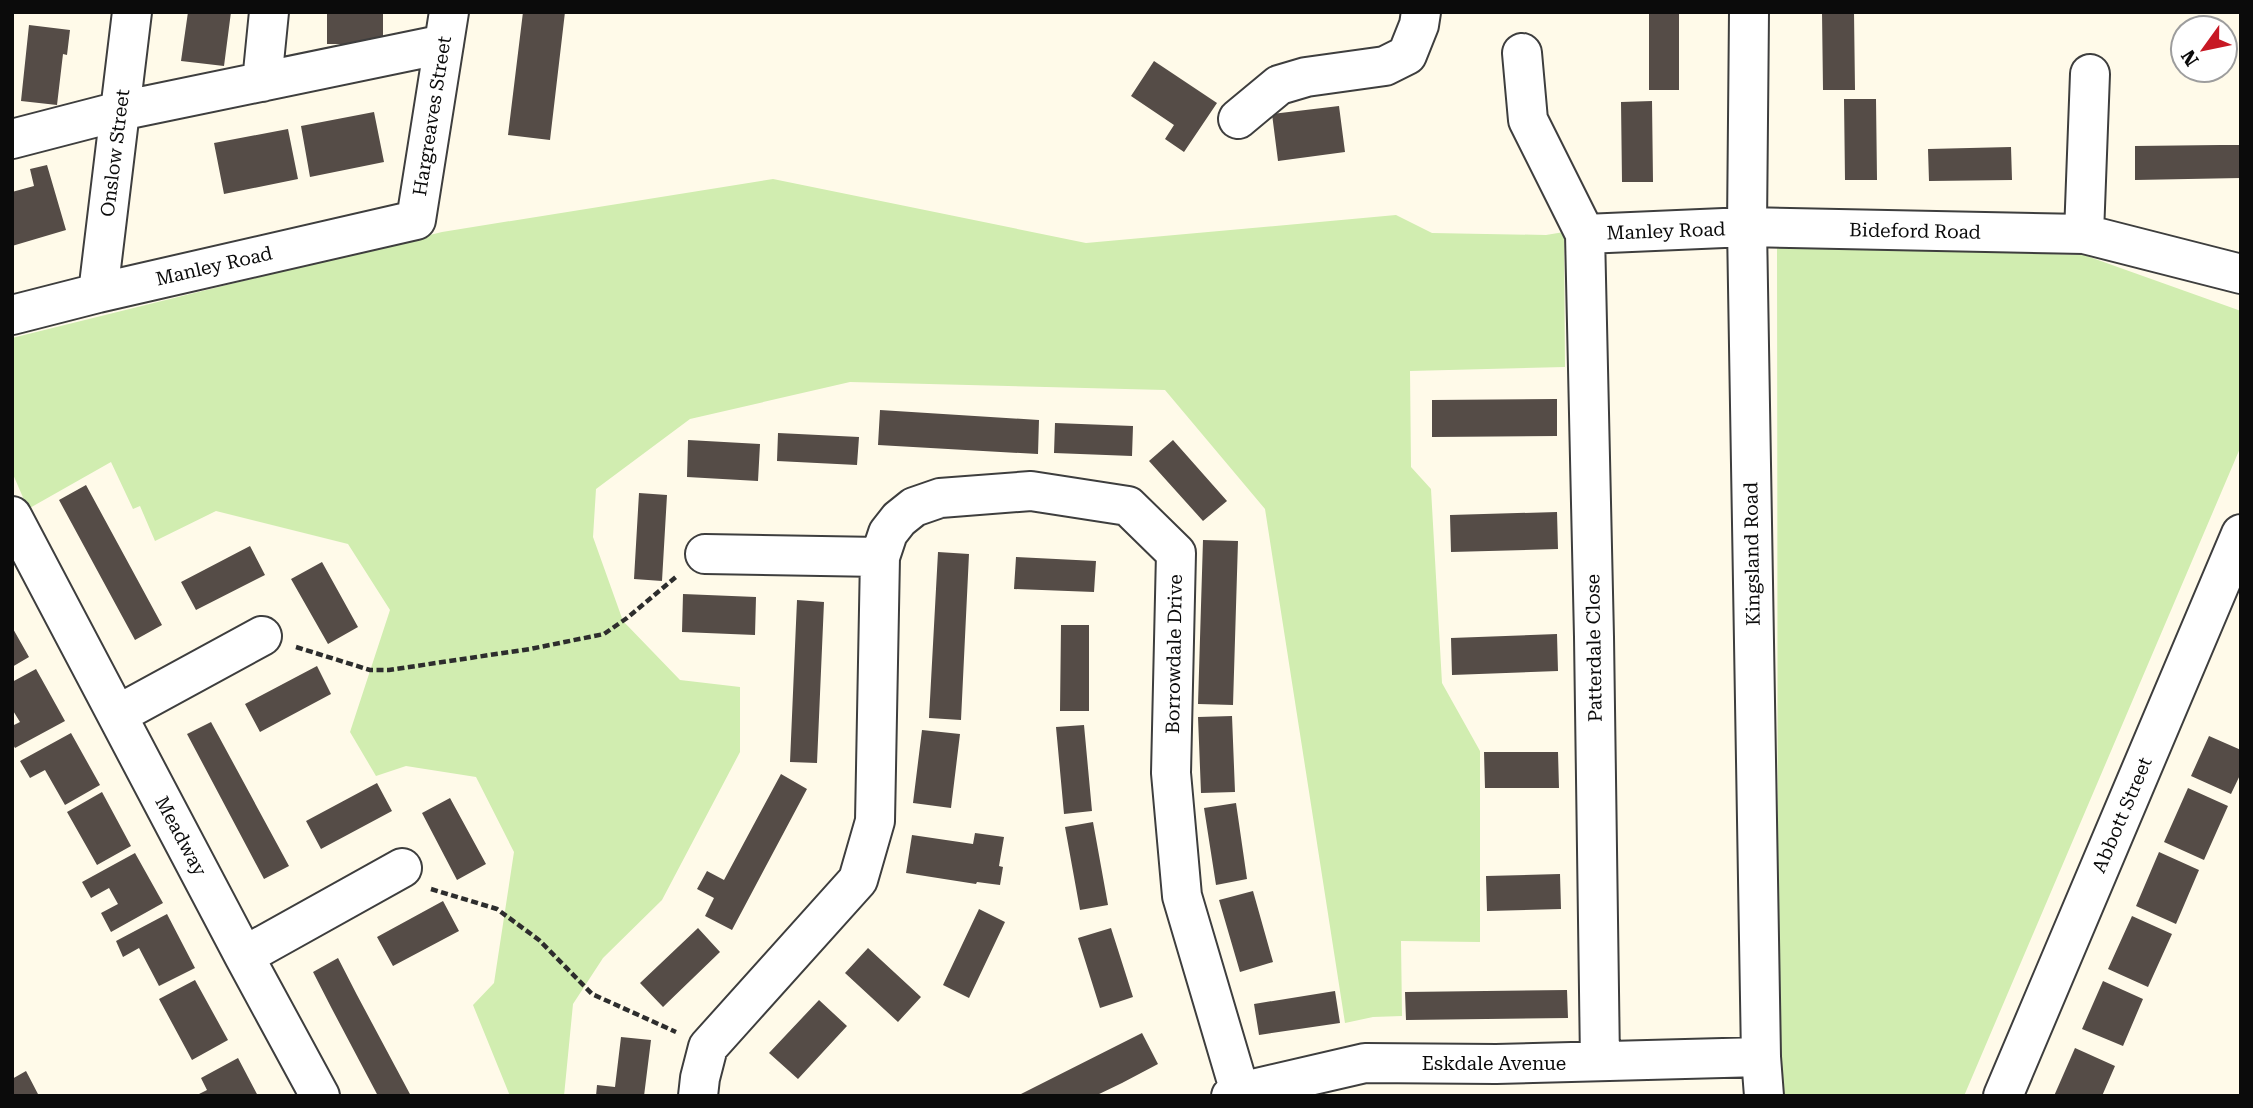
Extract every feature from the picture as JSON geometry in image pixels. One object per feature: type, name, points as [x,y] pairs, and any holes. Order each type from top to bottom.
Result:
[{"type":"street","name":"Onslow Street","points":[[98,293],[132,12]]},
{"type":"street","points":[[262,82],[269,12]]},
{"type":"street","points":[[1237,119],[1279,85],[1306,77],[1385,66],[1407,55],[1419,25],[1421,12]]},
{"type":"street","name":"Kingsland Road","points":[[1749,12],[1747,227],[1761,1057],[1764,1096]]},
{"type":"street","points":[[12,139],[120,111],[262,82],[446,28]]},
{"type":"street","name":"Hargreaves Street","points":[[416,220],[446,28]]},
{"type":"street","points":[[1522,53],[1528,120],[1585,234]]},
{"type":"street","points":[[2084,234],[2090,74]]},
{"type":"street","name":"Manley Road","points":[[12,315],[416,220]]},
{"type":"street","name":"Manley Road","points":[[1585,234],[1747,227]]},
{"type":"street","name":"Bideford Road","points":[[1747,227],[2084,234],[2241,274]]},
{"type":"street","name":"Patterdale Close","points":[[1585,234],[1600,1061]]},
{"type":"street","name":"Borrowdale Drive","points":[[698,1096],[708,1047],[859,880],[875,821],[880,557],[888,533],[899,519],[914,507],[940,498],[1031,491],[1128,506],[1176,553],[1171,773],[1182,896],[1236,1094]]},
{"type":"street","name":"Meadway","points":[[12,516],[320,1096]]},
{"type":"street","name":"Abbott Street","points":[[2003,1096],[2241,534]]},
{"type":"street","points":[[705,554],[880,557]]},
{"type":"street","points":[[117,715],[262,636]]},
{"type":"street","points":[[244,956],[402,868]]},
{"type":"street","name":"Eskdale Avenue","points":[[1236,1094],[1348,1081],[1365,1063],[1496,1080],[1600,1061],[1761,1057]]},
{"type":"path","points":[[262,636],[370,670],[389,670],[530,649],[604,634],[705,554]]},
{"type":"path","points":[[402,868],[421,886],[497,909],[539,940],[592,994],[708,1047]]},
{"type":"green space","points":[[773,179],[1086,243],[1396,215],[1432,233],[1546,235],[1564,232],[1565,367],[1410,371],[1411,467],[1431,489],[1442,683],[1480,751],[1480,942],[1401,941],[1402,1016],[1373,1017],[1345,1023],[1265,509],[1165,390],[850,382],[690,419],[596,489],[593,537],[623,621],[680,680],[740,687],[740,752],[662,900],[603,958],[573,1004],[564,1096],[510,1096],[473,1005],[494,983],[514,852],[476,777],[406,766],[376,776],[350,732],[390,610],[348,544],[216,511],[155,541],[140,506],[133,509],[111,462],[28,509],[12,472],[12,338],[442,232]]},
{"type":"green space","points":[[1777,246],[2084,255],[2241,311],[2241,446],[1964,1096],[1778,1096]]},
{"type":"building","points":[[188,12],[231,12],[224,66],[181,61]]},
{"type":"building","points":[[327,12],[383,12],[383,44],[327,44]]},
{"type":"building","points":[[523,12],[565,12],[550,140],[508,135]]},
{"type":"building","points":[[1649,12],[1679,12],[1679,90],[1649,90]]},
{"type":"building","points":[[1822,12],[1854,12],[1855,90],[1823,90]]},
{"type":"building","points":[[29,25],[70,30],[67,55],[63,54],[57,105],[21,101]]},
{"type":"building","points":[[1154,61],[1217,103],[1184,152],[1165,139],[1174,125],[1131,96]]},
{"type":"building","points":[[1844,99],[1876,99],[1877,180],[1845,180]]},
{"type":"building","points":[[1652,101],[1653,182],[1622,182],[1621,102]]},
{"type":"building","points":[[1339,106],[1345,152],[1278,161],[1272,114]]},
{"type":"building","points":[[374,112],[384,162],[310,177],[301,126]]},
{"type":"building","points":[[288,129],[298,179],[224,194],[214,143]]},
{"type":"building","points":[[2241,145],[2241,178],[2135,180],[2135,146]]},
{"type":"building","points":[[2011,147],[2012,180],[1929,181],[1928,149]]},
{"type":"building","points":[[47,165],[66,230],[12,246],[12,192],[34,186],[30,169]]},
{"type":"building","points":[[1557,399],[1557,436],[1432,437],[1432,400]]},
{"type":"building","points":[[880,410],[1039,420],[1038,454],[878,445]]},
{"type":"building","points":[[1055,423],[1133,426],[1132,456],[1054,453]]},
{"type":"building","points":[[778,433],[859,437],[857,465],[777,461]]},
{"type":"building","points":[[688,440],[760,444],[758,481],[687,477]]},
{"type":"building","points":[[1173,440],[1227,501],[1203,521],[1149,461]]},
{"type":"building","points":[[86,485],[162,625],[135,640],[59,500]]},
{"type":"building","points":[[639,493],[667,495],[662,581],[634,579]]},
{"type":"building","points":[[1557,512],[1558,549],[1451,552],[1450,515]]},
{"type":"building","points":[[1203,540],[1238,541],[1233,705],[1198,704]]},
{"type":"building","points":[[250,546],[265,575],[196,610],[181,582]]},
{"type":"building","points":[[938,552],[969,554],[961,720],[929,718]]},
{"type":"building","points":[[1016,557],[1096,561],[1094,592],[1014,589]]},
{"type":"building","points":[[322,562],[358,627],[328,644],[291,579]]},
{"type":"building","points":[[683,594],[756,597],[755,635],[682,632]]},
{"type":"building","points":[[797,600],[824,602],[817,763],[790,762]]},
{"type":"building","points":[[1061,625],[1089,625],[1089,711],[1060,711]]},
{"type":"building","points":[[12,627],[29,657],[12,667]]},
{"type":"building","points":[[1557,634],[1558,671],[1452,675],[1451,638]]},
{"type":"building","points":[[317,666],[331,694],[260,732],[245,704]]},
{"type":"building","points":[[36,669],[65,721],[15,748],[12,743],[12,726],[20,722],[12,709],[12,682]]},
{"type":"building","points":[[1232,716],[1235,792],[1201,793],[1198,717]]},
{"type":"building","points":[[211,722],[289,866],[264,879],[187,734]]},
{"type":"building","points":[[1084,725],[1092,811],[1064,814],[1056,727]]},
{"type":"building","points":[[922,730],[960,734],[951,808],[913,803]]},
{"type":"building","points":[[71,733],[100,785],[65,805],[45,770],[30,778],[20,761]]},
{"type":"building","points":[[2209,736],[2241,750],[2241,773],[2231,794],[2191,776]]},
{"type":"building","points":[[1484,752],[1558,752],[1559,788],[1485,788]]},
{"type":"building","points":[[781,774],[807,789],[732,930],[705,916],[714,898],[697,889],[707,871],[724,880]]},
{"type":"building","points":[[377,783],[392,811],[321,849],[306,821]]},
{"type":"building","points":[[2188,788],[2228,806],[2204,860],[2164,842]]},
{"type":"building","points":[[102,792],[131,846],[97,865],[67,812]]},
{"type":"building","points":[[450,798],[486,864],[457,880],[422,813]]},
{"type":"building","points":[[1236,803],[1247,879],[1216,885],[1204,808]]},
{"type":"building","points":[[1093,822],[1108,905],[1080,910],[1065,827]]},
{"type":"building","points":[[975,833],[1004,837],[999,866],[1003,867],[1000,885],[906,873],[912,835],[973,844]]},
{"type":"building","points":[[2159,852],[2199,870],[2176,924],[2136,906]]},
{"type":"building","points":[[135,853],[163,903],[111,932],[101,913],[118,904],[109,888],[91,898],[82,882]]},
{"type":"building","points":[[1560,874],[1561,909],[1487,911],[1486,876]]},
{"type":"building","points":[[1253,891],[1273,962],[1240,972],[1219,900]]},
{"type":"building","points":[[443,901],[459,931],[393,966],[377,937]]},
{"type":"building","points":[[979,909],[1005,922],[969,998],[943,985]]},
{"type":"building","points":[[167,914],[195,968],[159,986],[139,948],[123,957],[116,941]]},
{"type":"building","points":[[2132,916],[2172,934],[2148,987],[2108,969]]},
{"type":"building","points":[[698,928],[720,952],[663,1007],[640,983]]},
{"type":"building","points":[[1111,928],[1133,997],[1100,1008],[1078,938]]},
{"type":"building","points":[[868,948],[921,997],[898,1022],[845,973]]},
{"type":"building","points":[[338,958],[411,1096],[378,1096],[313,972]]},
{"type":"building","points":[[195,980],[228,1040],[192,1060],[159,999]]},
{"type":"building","points":[[2103,981],[2143,999],[2123,1046],[2082,1029]]},
{"type":"building","points":[[1567,990],[1568,1018],[1406,1020],[1405,992]]},
{"type":"building","points":[[1335,991],[1340,1023],[1259,1035],[1254,1004]]},
{"type":"building","points":[[819,1000],[847,1026],[798,1079],[769,1053]]},
{"type":"building","points":[[1142,1033],[1158,1064],[1122,1083],[1095,1096],[1017,1096]]},
{"type":"building","points":[[621,1037],[651,1040],[644,1096],[596,1096],[597,1085],[615,1087]]},
{"type":"building","points":[[2075,1048],[2115,1066],[2102,1096],[2054,1096]]},
{"type":"building","points":[[238,1058],[258,1096],[195,1096],[207,1090],[201,1078]]},
{"type":"building","points":[[26,1071],[39,1096],[12,1096],[12,1079]]}]
